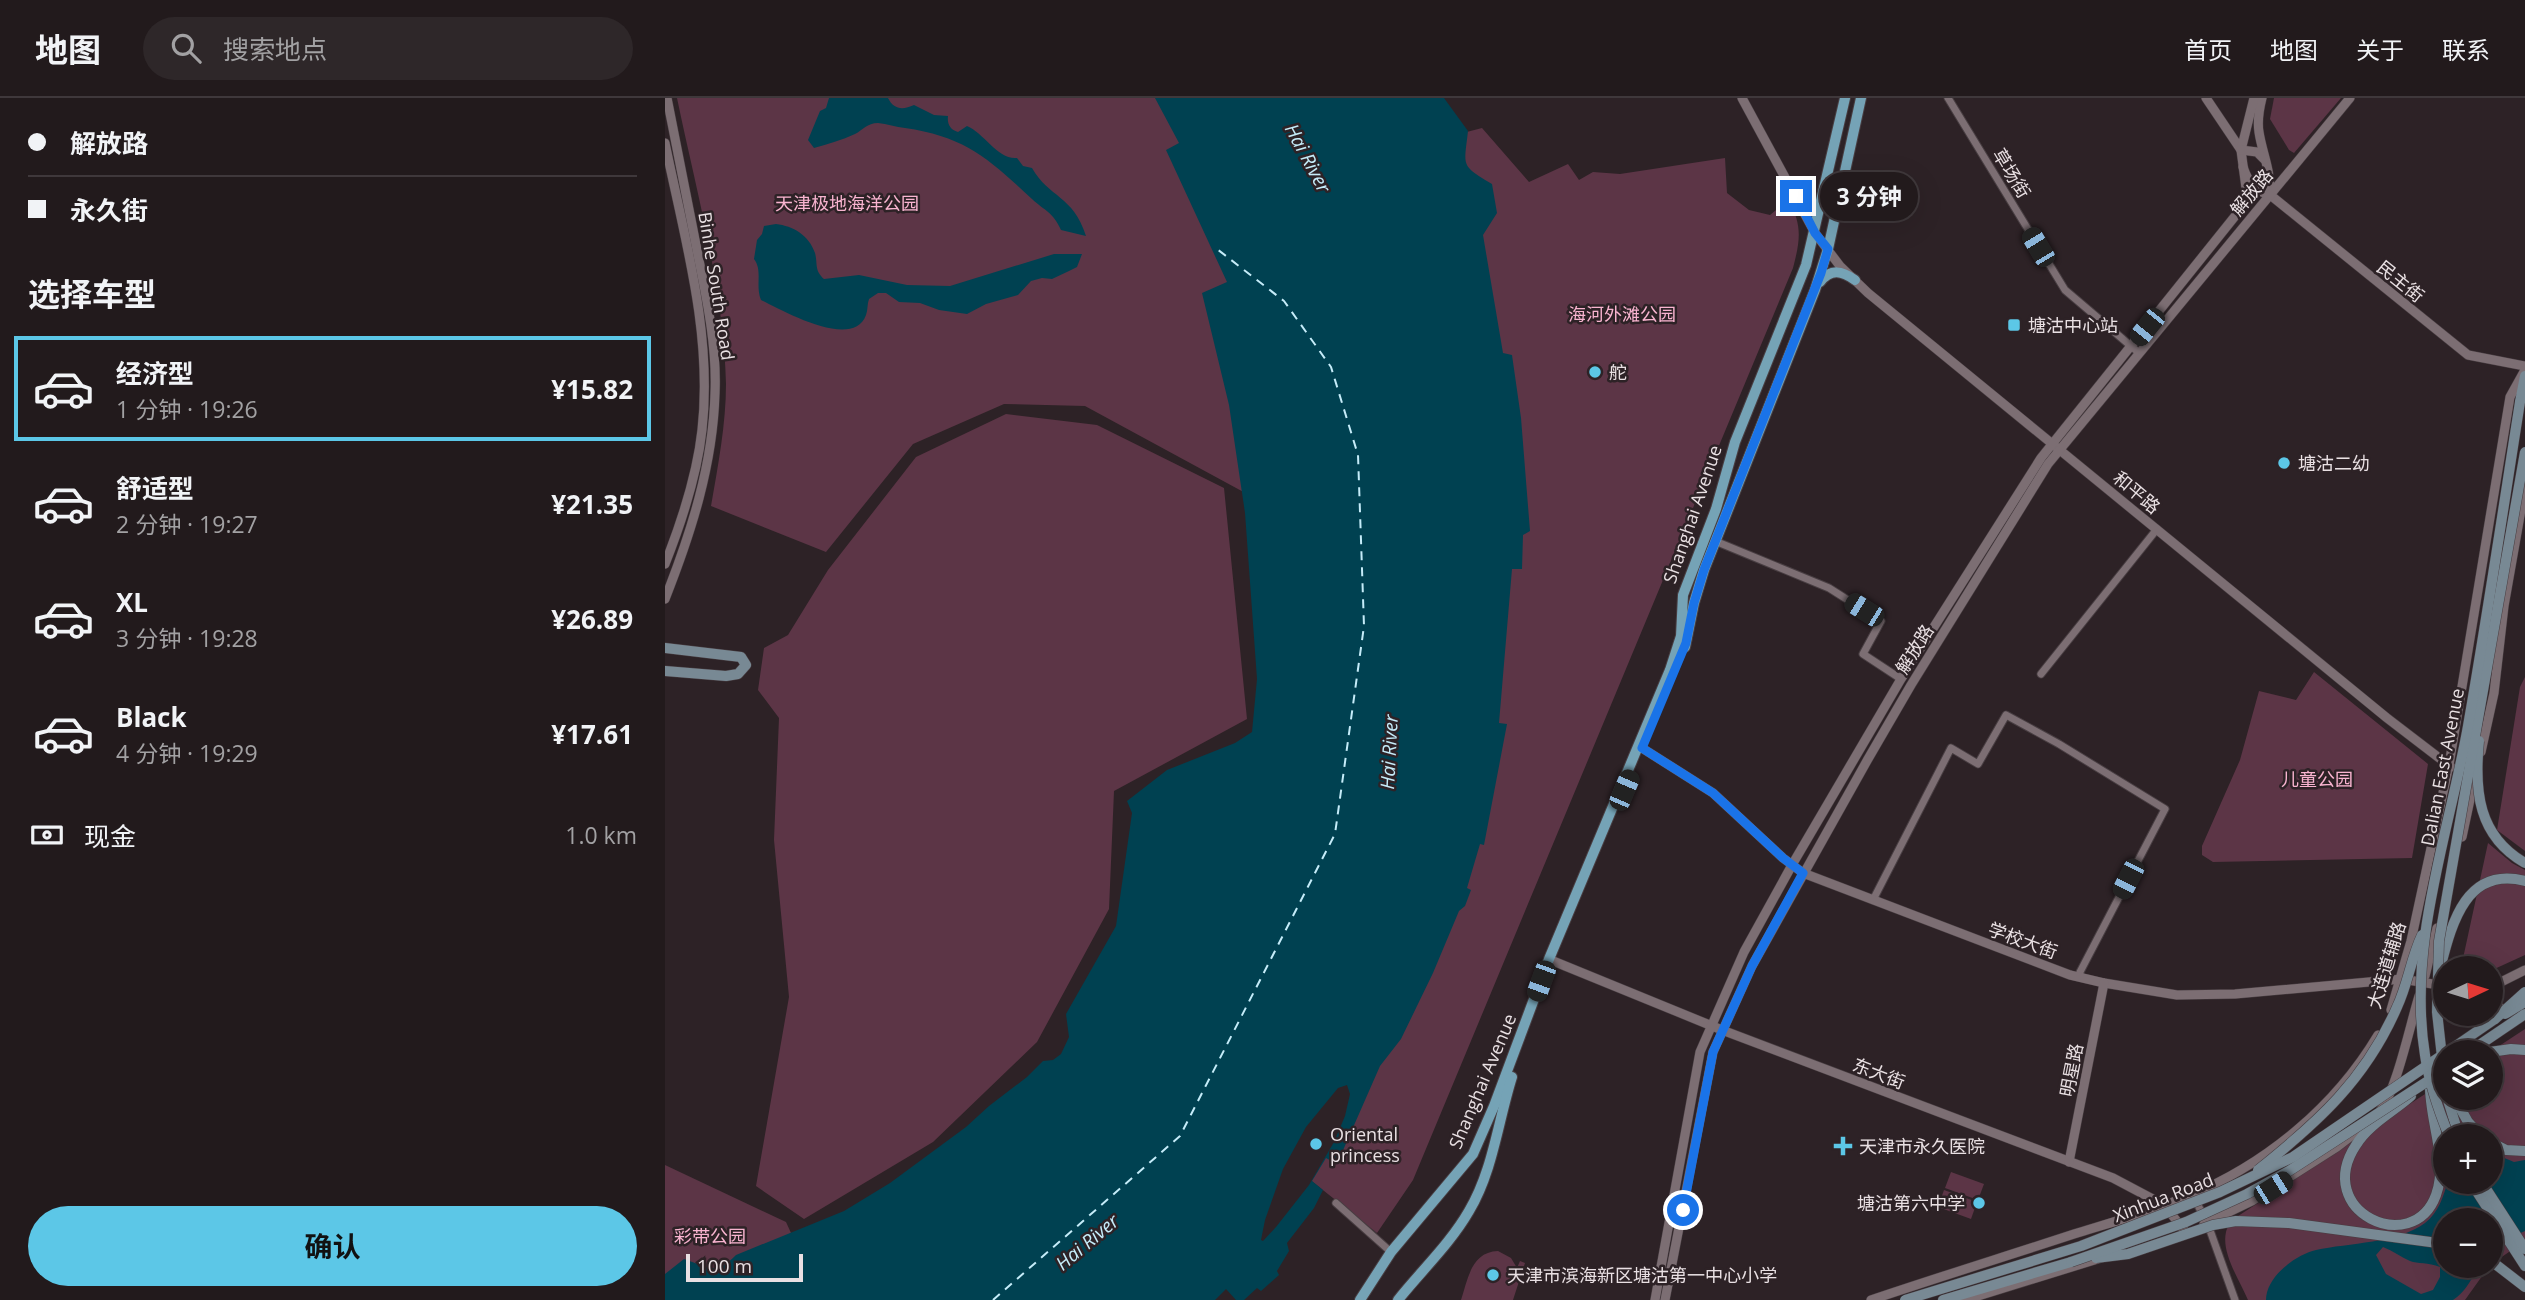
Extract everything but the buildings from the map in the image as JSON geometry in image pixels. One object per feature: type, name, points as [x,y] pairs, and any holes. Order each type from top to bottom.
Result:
[{"type":"main road","name":"Shanghai Avenue","points":[[1360,1300],[1391,1252],[1466,1165],[1485,1129],[1549,959],[1675,657],[1681,636],[1683,595],[1716,509],[1735,442],[1801,282],[1815,233],[1845,98]]},
{"type":"main road","name":"Shanghai Avenue","points":[[1398,1300],[1456,1230],[1474,1203],[1483,1182],[1510,1083],[1553,961],[1686,643],[1697,590],[1815,290],[1828,249],[1861,98]]},
{"type":"main road","points":[[1815,290],[1823,278],[1832,272],[1841,272],[1855,280]]},
{"type":"main road","name":"Dalian East Avenue","points":[[2443,1124],[2425,1085],[2421,1008],[2427,925],[2468,727],[2525,376]]},
{"type":"main road","name":"Dalian East Avenue","points":[[2440,956],[2439,941],[2448,882],[2483,704],[2525,452]]},
{"type":"main road","points":[[665,648],[729,654],[741,657],[746,665],[738,674],[726,676],[665,671]]},
{"type":"main road","points":[[2483,704],[2478,799],[2497,840],[2525,863]]},
{"type":"main road","points":[[2446,956],[2451,927],[2465,901],[2480,887],[2494,880],[2525,881]]},
{"type":"main road","points":[[2246,1179],[2319,1119],[2361,1072],[2396,1010],[2427,925]]},
{"type":"main road","points":[[2503,1012],[2525,992]]},
{"type":"main road","points":[[2503,1014],[2525,1002]]},
{"type":"main road","points":[[2488,1040],[2525,1016]]},
{"type":"main road","name":"Xinhua Road","points":[[2465,1040],[2485,1026]]},
{"type":"main road","points":[[2503,1050],[2525,1049]]},
{"type":"main road","name":"Xinhua Road","points":[[1905,1300],[2081,1247],[2188,1206],[2293,1157],[2433,1062]]},
{"type":"main road","points":[[2425,1085],[2441,1171],[2437,1193],[2431,1205],[2416,1218],[2397,1224],[2376,1223],[2359,1211],[2348,1195],[2345,1178],[2347,1163],[2362,1137],[2425,1085],[2433,1079]]},
{"type":"main road","name":"Xinhua Road","points":[[1943,1300],[2071,1262],[2186,1222],[2247,1194],[2288,1171],[2425,1085]]},
{"type":"main road","points":[[2503,1148],[2525,1151]]},
{"type":"main road","points":[[2478,1194],[2525,1266]]},
{"type":"main road","points":[[2489,1194],[2525,1249]]},
{"type":"main road","points":[[2071,1262],[2128,1254],[2213,1225],[2236,1221],[2289,1223],[2433,1242]]},
{"type":"main road","points":[[2503,1270],[2525,1287]]},
{"type":"street","name":"Binhe South Road","points":[[665,600],[697,510],[710,446],[715,394],[711,326],[667,98]]},
{"type":"street","points":[[1742,98],[1815,233],[1840,266],[1918,335],[2038,431],[2057,442]]},
{"type":"street","name":"草场街","points":[[1948,98],[2065,290],[2134,349]]},
{"type":"street","points":[[2206,98],[2241,150],[2257,152],[2266,162]]},
{"type":"street","points":[[2240,209],[2246,188],[2241,150],[2254,98]]},
{"type":"street","points":[[2243,167],[2256,190],[2269,194],[2257,117],[2262,98]]},
{"type":"street","name":"解放路","points":[[1655,1300],[1700,1052],[1744,952],[1792,865],[1901,678],[2057,442],[2350,98]]},
{"type":"street","name":"Binhe South Road","points":[[665,144],[697,309],[705,374],[702,429],[694,480],[665,564]]},
{"type":"street","points":[[667,164],[680,161]]},
{"type":"street","name":"解放路","points":[[1665,1300],[1713,1052],[1752,966],[1910,685],[2057,442],[2079,425],[2256,190]]},
{"type":"street","name":"民主街","points":[[2269,194],[2468,355],[2525,368]]},
{"type":"street","name":"大连道辅路","points":[[1871,1300],[2164,1205],[2237,1173],[2292,1135],[2332,1096],[2376,1038],[2391,1011],[2402,979],[2449,765],[2511,397],[2525,368]]},
{"type":"street","name":"和平路","points":[[2057,442],[2157,529],[2473,786]]},
{"type":"street","points":[[1965,1300],[2207,1223],[2252,1201],[2337,1147],[2381,1110],[2393,1084],[2460,844],[2494,693],[2504,606],[2525,487]]},
{"type":"street","points":[[2041,674],[2157,529]]},
{"type":"street","points":[[1715,541],[1829,588],[1881,621],[1863,654],[1901,678]]},
{"type":"street","points":[[1873,900],[1951,748],[1979,764],[2006,715],[2165,809],[2080,972],[2080,977]]},
{"type":"street","name":"学校大街","points":[[1642,748],[1713,793],[1803,873],[2080,977],[2177,995],[2235,994],[2402,979],[2433,982]]},
{"type":"street","name":"东大街","points":[[1553,961],[1722,1030],[2113,1178],[2164,1205],[2184,1230]]},
{"type":"street","points":[[2503,981],[2525,970]]},
{"type":"street","name":"明星路","points":[[2069,1162],[2104,983]]},
{"type":"street","points":[[2503,1008],[2525,1016]]},
{"type":"street","points":[[2192,1195],[2207,1223],[2235,1300]]},
{"type":"street","points":[[1336,1203],[1391,1252]]},
{"type":"green space","name":"天津极地海洋公园","points":[[677,98],[1164,98],[1235,289],[1249,495],[1085,406],[1004,404],[913,444],[826,552],[711,506],[725,414],[724,348],[715,276]]},
{"type":"green space","points":[[2274,98],[2341,98],[2294,153],[2289,150],[2270,119]]},
{"type":"green space","name":"海河外滩公园","points":[[1482,128],[1529,182],[1568,164],[1579,180],[1593,172],[1620,174],[1725,158],[1727,193],[1749,210],[1770,215],[1788,200],[1798,225],[1798,241],[1793,268],[1413,1180],[1377,1233],[1304,1175],[1459,134]]},
{"type":"green space","points":[[1006,414],[1097,425],[1224,488],[1247,719],[1114,791],[1109,909],[1037,1042],[933,1142],[804,1219],[756,1186],[789,997],[774,840],[779,718],[758,690],[764,648],[788,635],[828,570],[916,457]]},
{"type":"green space","name":"儿童公园","points":[[2314,672],[2428,764],[2412,858],[2213,862],[2202,855],[2202,846],[2240,760],[2259,691],[2296,700]]},
{"type":"green space","points":[[2525,677],[2525,851],[2497,830],[2520,687]]},
{"type":"green space","points":[[2488,843],[2525,870],[2525,955],[2503,965],[2503,956],[2464,956]]},
{"type":"green space","points":[[2525,1029],[2525,1241],[2503,1256],[2503,1208],[2433,1208],[2433,1278],[2481,1278],[2465,1300],[2248,1300],[2226,1249],[2227,1228],[2235,1218],[2433,1089],[2433,1110],[2503,1110],[2503,1043]]},
{"type":"green space","name":"彩带公园","points":[[665,1165],[786,1222],[791,1233],[696,1300],[665,1300]]},
{"type":"green space","points":[[1951,1172],[1984,1184],[1978,1200],[1945,1188]]},
{"type":"green space","points":[[1944,1190],[1977,1202],[1971,1219],[1938,1207]]},
{"type":"green space","points":[[1498,1251],[1511,1258],[1517,1268],[1520,1261],[1525,1263],[1513,1300],[1461,1300],[1476,1261]]},
{"type":"water","points":[[829,98],[888,98],[899,108],[914,105],[934,115],[948,116],[948,122],[955,131],[967,126],[973,129],[997,151],[1017,158],[1023,166],[1032,168],[1046,186],[1068,204],[1086,236],[1061,230],[1052,215],[1003,172],[975,152],[945,137],[874,123],[850,136],[814,148],[808,140],[820,111],[826,108]]},
{"type":"water","name":"Hai River","points":[[1155,98],[1444,98],[1468,131],[1465,159],[1469,168],[1492,184],[1497,213],[1483,235],[1503,353],[1512,355],[1521,418],[1530,531],[1523,535],[1522,569],[1512,569],[1499,723],[1507,724],[1484,845],[1480,844],[1467,888],[1471,890],[1465,906],[1459,911],[1401,1039],[1380,1066],[1337,1164],[1326,1158],[1312,1181],[1323,1190],[1314,1208],[1287,1243],[1289,1251],[1277,1271],[1279,1275],[1261,1291],[1257,1288],[1244,1300],[1236,1300],[1226,1289],[1215,1300],[665,1300],[665,1274],[684,1259],[717,1268],[736,1255],[844,1211],[890,1183],[966,1127],[1043,1061],[1053,1060],[1061,1054],[1069,1037],[1066,1014],[1116,926],[1132,813],[1127,801],[1167,770],[1235,743],[1252,732],[1257,679],[1245,513],[1229,405],[1202,293],[1227,282],[1166,150],[1179,143]]},
{"type":"water","points":[[776,224],[794,229],[805,236],[815,253],[818,270],[824,279],[859,275],[907,285],[950,286],[1054,254],[1082,254],[1077,267],[1052,279],[1031,281],[1018,295],[986,304],[967,314],[939,310],[920,303],[899,302],[886,293],[878,293],[869,299],[866,315],[859,325],[847,329],[833,329],[800,319],[761,300],[758,268],[754,259],[757,240],[764,226]]},
{"type":"water","points":[[2503,1157],[2514,1162],[2525,1160],[2525,1231],[2503,1241],[2503,1208],[2438,1208],[2443,1194],[2503,1194]]},
{"type":"water","points":[[2433,1215],[2433,1265],[2410,1261],[2383,1247],[2376,1255],[2386,1274],[2421,1294],[2433,1290],[2439,1278],[2472,1278],[2453,1300],[2266,1300],[2267,1291],[2276,1275],[2299,1257],[2316,1250],[2401,1235]]},
{"type":"pier","points":[[1347,1085],[1350,1094],[1345,1116],[1334,1142],[1309,1185],[1276,1227],[1261,1240],[1283,1169],[1306,1127],[1338,1088]]},
{"type":"ferry route","points":[[993,1300],[1180,1136],[1335,834],[1364,626],[1358,455],[1331,367],[1284,301],[1217,249]]},
{"type":"place","name":"塘沽中心站","points":[[2014,325]]},
{"type":"place","name":"舵","points":[[1595,372]]},
{"type":"place","name":"塘沽二幼","points":[[2284,463]]},
{"type":"place","name":"Oriental princess","points":[[1316,1144]]},
{"type":"place","name":"天津市永久医院","points":[[1843,1146]]},
{"type":"place","name":"塘沽第六中学","points":[[1979,1203]]},
{"type":"place","name":"天津市滨海新区塘沽第一中心小学","points":[[1493,1275]]},
{"type":"route","points":[[1683,1210],[1713,1052],[1752,966],[1803,873],[1713,793],[1642,748],[1674,676],[1686,643],[1704,570],[1815,290],[1828,249],[1815,233],[1796,196]]}]
